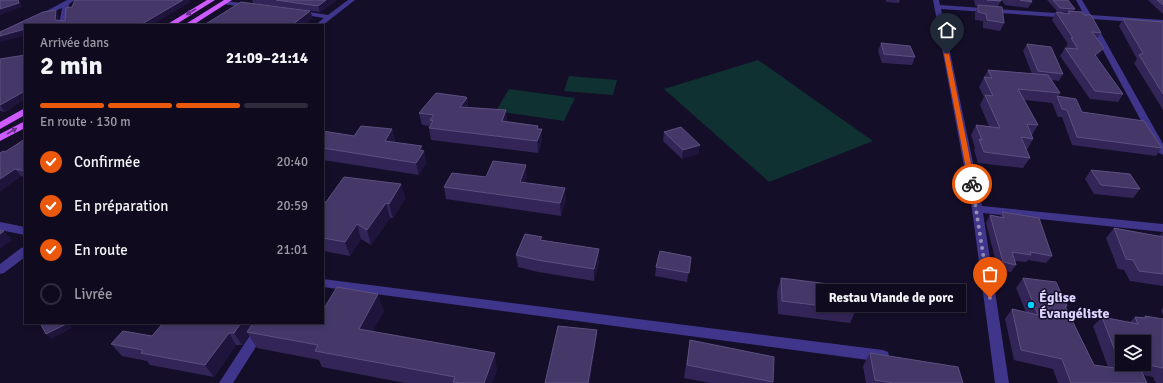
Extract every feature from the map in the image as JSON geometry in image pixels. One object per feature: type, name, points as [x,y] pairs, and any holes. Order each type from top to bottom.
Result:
[{"type":"main road","points":[[172,24],[212,0]]},
{"type":"main road","points":[[190,24],[227,1]]},
{"type":"main road","points":[[0,126],[24,112]]},
{"type":"main road","points":[[0,138],[24,125]]},
{"type":"street","points":[[320,24],[352,0]]},
{"type":"street","points":[[1078,0],[1163,152]]},
{"type":"street","points":[[227,1],[255,6]]},
{"type":"street","points":[[33,20],[69,2]]},
{"type":"street","points":[[63,24],[69,2]]},
{"type":"street","points":[[1002,383],[977,209],[937,3],[1163,22]]},
{"type":"street","points":[[293,12],[330,16]]},
{"type":"street","points":[[977,209],[1163,228]]},
{"type":"street","points":[[0,226],[24,231]]},
{"type":"street","points":[[0,270],[24,251]]},
{"type":"street","points":[[324,283],[895,358]]},
{"type":"street","points":[[226,383],[264,324]]},
{"type":"green space","points":[[758,60],[873,141],[769,182],[664,89]]},
{"type":"green space","points":[[569,76],[617,80],[613,95],[564,91]]},
{"type":"green space","points":[[509,89],[575,98],[564,121],[496,111]]},
{"type":"building","points":[[0,0],[18,0],[19,3],[0,9]]},
{"type":"building","points":[[75,0],[183,0],[142,24],[24,24],[24,29],[0,36],[0,32],[43,12],[56,10],[55,20],[65,21],[66,8],[72,7]]},
{"type":"building","points":[[276,0],[326,0],[318,6]]},
{"type":"building","points":[[1020,0],[1031,0],[1032,2]]},
{"type":"building","points":[[1053,0],[1068,0],[1075,9],[1060,8]]},
{"type":"building","points":[[1157,0],[1163,0],[1163,5]]},
{"type":"building","points":[[241,2],[310,11],[293,24],[206,24]]},
{"type":"building","points":[[978,5],[1002,7],[1004,23],[987,20],[986,14],[978,12]]},
{"type":"building","points":[[1068,11],[1082,12],[1084,15],[1091,15],[1101,33],[1092,32],[1104,48],[1095,55],[1123,94],[1095,91],[1065,48],[1078,49],[1071,38],[1073,38],[1056,12],[1070,14]]},
{"type":"building","points":[[1123,19],[1163,22],[1163,94],[1139,55],[1143,53]]},
{"type":"building","points":[[881,43],[910,46],[915,57],[884,54]]},
{"type":"building","points":[[1027,44],[1051,47],[1063,74],[1038,71]]},
{"type":"building","points":[[24,55],[24,92],[0,105],[0,59]]},
{"type":"building","points":[[988,70],[1048,75],[1060,93],[1018,89],[1038,125],[1027,124],[1033,139],[1021,137],[1030,158],[984,152],[979,139],[982,140],[976,125],[1000,128],[985,95],[993,96],[984,77],[992,78]]},
{"type":"building","points":[[436,93],[466,97],[467,98],[460,107],[506,110],[502,121],[538,126],[537,129],[542,129],[537,141],[429,128],[433,121],[430,120],[434,115],[419,113]]},
{"type":"building","points":[[1057,96],[1076,99],[1082,112],[1144,121],[1162,148],[1077,137],[1067,110],[1062,109]]},
{"type":"building","points":[[361,126],[392,129],[385,141],[422,146],[419,150],[424,151],[416,163],[324,148],[324,131],[354,136]]},
{"type":"building","points":[[681,127],[700,145],[683,150],[664,132]]},
{"type":"building","points":[[24,140],[24,171],[15,169],[0,179],[0,153],[3,151],[5,152]]},
{"type":"building","points":[[493,161],[526,165],[520,182],[565,188],[560,203],[444,187],[452,173],[486,177]]},
{"type":"building","points":[[1091,170],[1130,174],[1140,189],[1101,185]]},
{"type":"building","points":[[344,177],[401,184],[389,204],[386,203],[367,230],[357,224],[345,242],[324,238],[324,202],[326,202]]},
{"type":"building","points":[[1002,212],[1039,218],[1052,256],[1030,252],[1031,255],[1012,252],[1016,265],[1003,262],[990,215],[1004,218]]},
{"type":"building","points":[[1114,228],[1163,237],[1163,274],[1139,271],[1133,260],[1126,259]]},
{"type":"building","points":[[525,234],[542,237],[540,240],[599,249],[594,269],[537,260],[516,255]]},
{"type":"building","points":[[660,251],[691,257],[689,273],[656,267]]},
{"type":"building","points":[[781,278],[852,287],[856,310],[782,301]]},
{"type":"building","points":[[1023,278],[1056,282],[1067,306],[1065,306],[1094,365],[1115,368],[1115,371],[1141,371],[1147,383],[1071,383],[1062,359],[1021,350],[1012,309],[1038,315]]},
{"type":"building","points":[[337,287],[378,294],[359,329],[495,353],[484,383],[461,383],[453,382],[455,377],[315,351],[318,345],[247,332],[252,324],[324,324],[324,308]]},
{"type":"building","points":[[1145,316],[1163,319],[1163,368],[1151,365],[1151,335],[1115,335],[1115,351],[1102,317],[1138,324],[1135,317],[1146,318]]},
{"type":"building","points":[[41,324],[66,324],[46,334]]},
{"type":"building","points":[[162,324],[240,324],[234,333],[229,333],[205,365],[141,353],[143,350],[111,344],[123,331],[152,336]]},
{"type":"building","points":[[558,326],[597,330],[588,383],[545,383]]},
{"type":"building","points":[[690,340],[774,357],[773,382],[687,365]]},
{"type":"building","points":[[870,353],[958,367],[963,383],[894,383],[875,380]]},
{"type":"way so far","points":[[972,184],[990,298]]},
{"type":"place","name":"Restau Viande de porc","points":[[990,298]]},
{"type":"place","name":"Église Évangéliste","points":[[1031,305]]},
{"type":"route","points":[[947,54],[972,184]]}]
